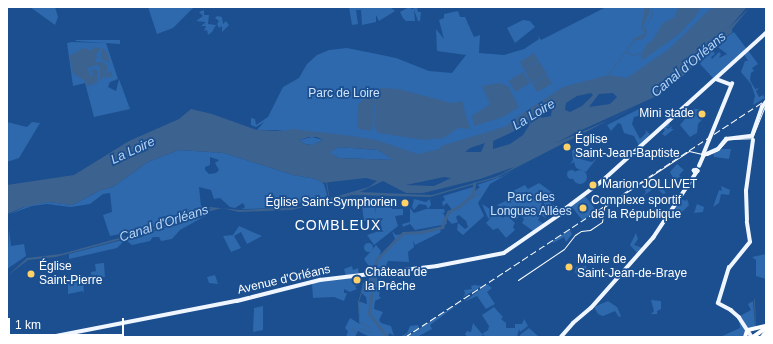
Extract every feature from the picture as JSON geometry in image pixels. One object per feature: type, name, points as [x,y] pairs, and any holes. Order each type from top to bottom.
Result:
[{"type":"highway","points":[[751,335],[766,329]]},
{"type":"highway","points":[[762,337],[766,329]]},
{"type":"main road","points":[[561,337],[632,263],[655,235],[700,166],[730,84],[717,77],[743,52],[766,33]]},
{"type":"main road","name":"Avenue d'Orléans","points":[[51,337],[211,306],[320,280],[412,268],[506,253],[559,214],[623,162],[717,77]]},
{"type":"main road","points":[[751,335],[732,311],[718,304],[730,268],[750,242],[747,221],[746,191],[752,136],[762,107],[766,102]]},
{"type":"main road","points":[[696,172],[704,154],[718,148],[727,138],[752,136]]},
{"type":"green space","points":[[30,7],[55,7],[58,17],[55,25]]},
{"type":"green space","points":[[148,7],[194,7],[173,28],[157,34]]},
{"type":"green space","points":[[349,7],[390,7],[395,11],[379,21],[376,15],[376,22],[362,25],[361,10],[356,10],[358,24],[352,25]]},
{"type":"green space","points":[[409,7],[412,9],[417,7],[418,12],[421,12],[420,21],[418,21],[414,10],[415,21],[406,21],[403,18],[400,12]]},
{"type":"green space","name":"Parc de Loire","points":[[606,7],[717,7],[672,50],[623,81],[609,77],[509,127],[418,156],[387,146],[276,130],[257,130],[264,122],[256,127],[251,125],[251,118],[255,119],[256,125],[268,117],[283,87],[299,78],[307,64],[317,55],[329,50],[347,48],[396,58],[429,71],[452,73],[466,55],[437,51],[436,29],[444,39],[439,20],[444,18],[444,14],[458,11],[460,17],[465,17],[474,37],[480,35],[479,53],[504,55],[524,49],[539,39],[538,36],[541,40]]},
{"type":"green space","points":[[204,10],[204,15],[209,15],[208,24],[216,25],[212,32],[208,35],[207,30],[204,31],[206,26],[201,26],[206,22],[196,21],[203,16],[199,12]]},
{"type":"green space","points":[[217,16],[222,17],[223,24],[226,21],[229,25],[222,32],[222,26],[219,28],[217,24],[219,21],[215,18]]},
{"type":"green space","points":[[523,20],[530,21],[535,27],[515,43],[507,28]]},
{"type":"green space","points":[[734,32],[746,48],[713,78],[700,64],[711,48],[715,54],[711,57],[712,59],[719,52],[721,54],[719,58],[727,54],[715,45]]},
{"type":"green space","points":[[120,40],[120,44],[75,41]]},
{"type":"green space","points":[[67,43],[106,43],[118,79],[110,82],[108,87],[116,91],[119,79],[130,109],[94,117],[85,83],[73,86]]},
{"type":"green space","points":[[747,49],[758,64],[752,68],[754,71],[751,73],[750,80],[755,89],[759,88],[756,91],[759,97],[763,95],[765,98],[753,105],[755,96],[751,84],[741,72],[745,61],[748,61],[744,54]]},
{"type":"green space","points":[[641,108],[645,114],[634,117],[632,124],[640,139],[646,133],[645,130],[650,134],[639,146],[634,136],[624,133],[621,124],[618,123],[611,131],[607,125]]},
{"type":"green space","points":[[693,109],[701,109],[708,113],[698,124],[697,133],[690,137],[680,125]]},
{"type":"green space","points":[[7,122],[27,127],[32,122],[40,123],[19,158],[7,162]]},
{"type":"green space","points":[[670,122],[669,127],[666,127],[668,129],[672,126],[671,129],[674,129],[665,136],[662,134],[665,130],[662,127]]},
{"type":"green space","points":[[312,137],[323,140],[313,145],[305,144],[299,140]]},
{"type":"green space","points":[[338,147],[378,150],[394,160],[339,158],[329,153]]},
{"type":"green space","points":[[577,147],[582,151],[580,159],[592,162],[597,158],[586,172],[576,168],[574,162],[570,164],[573,160],[572,151]]},
{"type":"green space","points":[[721,149],[731,149],[729,159],[714,157],[713,153]]},
{"type":"green space","points":[[179,150],[224,153],[293,175],[316,179],[324,184],[328,198],[280,208],[242,209],[245,207],[243,203],[235,208],[230,207],[220,198],[214,199],[211,190],[199,187],[201,206],[204,207],[161,225],[157,223],[157,226],[150,228],[110,236],[103,215],[112,212],[110,193],[103,194],[90,204],[71,207],[47,204],[32,206],[7,215],[29,205],[48,202],[72,205],[101,190],[113,187],[148,162]],"holes":[[[210,157],[219,160],[215,163],[219,170],[216,173],[209,174],[205,170],[205,167],[210,165]]]},
{"type":"green space","points":[[528,162],[490,184],[478,203],[484,216],[463,235],[457,230],[458,223],[465,229],[468,227],[466,221],[459,215],[456,217],[458,222],[452,224],[448,220],[447,215],[452,210],[447,203],[443,206],[442,202],[445,200],[443,196],[473,187],[475,191],[480,187],[477,185],[503,176]]},
{"type":"green space","points":[[677,164],[684,170],[679,175],[681,177],[675,181],[670,172]]},
{"type":"green space","points":[[571,169],[576,174],[571,179],[566,174]]},
{"type":"green space","points":[[580,170],[585,172],[587,177],[585,182],[580,184],[575,182],[573,177],[575,172]]},
{"type":"green space","points":[[657,181],[666,193],[663,194],[656,187],[643,196],[646,192],[644,189]]},
{"type":"green space","name":"Parc des Longues Allées","points":[[539,183],[553,193],[548,202],[556,206],[545,218],[541,215],[538,220],[544,224],[533,231],[522,223],[524,219],[520,215],[516,220],[504,205],[501,208],[497,205],[510,199],[511,192],[525,185],[528,189]]},
{"type":"green space","points":[[721,186],[730,190],[729,195],[721,194],[719,203],[713,207],[719,190],[722,191]]},
{"type":"green space","name":"Complexe sportif de la République","points":[[585,196],[596,210],[583,221],[572,206]]},
{"type":"green space","points":[[681,198],[685,201],[687,199],[689,205],[680,214],[674,208]]},
{"type":"green space","points":[[414,199],[426,202],[430,199],[431,205],[428,209],[426,205],[419,204],[414,210],[412,207]]},
{"type":"green space","points":[[390,202],[392,209],[403,209],[403,215],[395,216],[398,226],[374,245],[367,235],[382,230],[380,219],[364,221],[362,206],[374,206],[376,214],[375,206]]},
{"type":"green space","points":[[482,204],[495,212],[489,219],[488,218]]},
{"type":"green space","points":[[697,204],[704,207],[703,212],[694,213]]},
{"type":"green space","points":[[410,208],[414,213],[426,209],[444,209],[445,212],[442,214],[444,214],[447,224],[415,230],[410,224],[403,227],[402,224],[410,222]]},
{"type":"green space","points":[[205,211],[207,215],[180,230],[172,239],[161,241],[159,237],[153,237],[150,241],[132,245],[127,241],[128,237],[160,230]]},
{"type":"green space","points":[[496,212],[503,218],[506,214],[515,223],[513,227],[515,230],[506,238],[498,228],[493,230],[486,223]]},
{"type":"green space","points":[[239,226],[262,236],[247,244],[241,232],[234,236],[241,248],[231,252],[223,236],[233,235]]},
{"type":"green space","points":[[439,228],[441,232],[415,245],[413,240],[414,247],[408,252],[409,262],[388,261],[384,271],[367,273],[370,268],[364,259],[376,245],[381,251],[379,257],[395,239],[392,231],[396,235]]},
{"type":"green space","points":[[9,229],[11,246],[24,244],[26,256],[7,269]]},
{"type":"green space","points":[[570,230],[572,234],[566,242],[564,237],[553,243],[552,241]]},
{"type":"green space","points":[[636,233],[638,239],[634,245],[643,248],[638,254],[630,245]]},
{"type":"green space","points":[[126,239],[117,248],[69,259],[69,254]]},
{"type":"green space","points":[[368,242],[373,247],[368,252],[363,247]]},
{"type":"green space","points":[[766,254],[766,279],[756,276],[756,260],[752,257]]},
{"type":"green space","points":[[104,263],[105,277],[91,276],[91,272],[96,271],[95,264]]},
{"type":"green space","points":[[352,266],[353,270],[358,268],[359,274],[346,276],[344,269]]},
{"type":"green space","points":[[586,266],[587,273],[584,271],[578,275],[581,275],[579,277],[575,272],[576,267]]},
{"type":"green space","points":[[376,274],[380,290],[379,296],[381,298],[375,301],[374,309],[383,312],[379,320],[381,323],[391,326],[394,336],[389,333],[388,337],[370,337],[358,331],[355,337],[346,337],[348,331],[345,328],[350,318],[360,324],[358,301],[367,304],[366,297],[361,292],[363,283],[369,279],[369,275]]},
{"type":"green space","points":[[215,275],[218,284],[209,283],[207,277]]},
{"type":"green space","points":[[357,276],[353,280],[353,284],[358,285],[355,287],[357,289],[350,292],[344,289],[344,293],[347,293],[344,301],[334,297],[313,298],[312,283]]},
{"type":"green space","points":[[83,280],[84,294],[83,291],[68,294],[68,284]]},
{"type":"green space","points":[[487,284],[492,288],[487,292],[495,304],[486,309],[477,296],[464,302]]},
{"type":"green space","points":[[471,286],[482,286],[463,297],[465,294],[464,290],[472,289]]},
{"type":"green space","points":[[651,300],[661,301],[661,309],[657,311],[657,314],[651,314],[654,311]]},
{"type":"green space","points":[[608,301],[617,307],[621,316],[619,317],[615,311],[603,316],[598,314],[594,307]]},
{"type":"green space","points":[[753,301],[755,327],[749,329],[740,316],[751,310],[748,304]]},
{"type":"green space","points":[[461,302],[430,325],[432,329],[417,337],[406,337]]},
{"type":"green space","points":[[263,306],[263,330],[253,332],[254,308]]},
{"type":"green space","points":[[494,307],[503,317],[501,319],[506,323],[506,328],[515,328],[515,324],[522,324],[524,319],[528,326],[520,332],[519,329],[517,337],[486,337],[482,334],[488,330],[489,326],[482,315]]},
{"type":"green space","points":[[739,319],[746,332],[744,337],[720,337],[740,328]]},
{"type":"green space","points":[[473,323],[483,337],[467,337],[465,334],[467,331],[471,332]]},
{"type":"green space","points":[[418,325],[419,328],[403,337],[400,337],[407,333],[410,326]]},
{"type":"green space","points":[[529,328],[538,336],[519,337],[521,334]]},
{"type":"water","points":[[645,7],[649,7],[650,11],[643,27],[645,29],[652,14],[651,7],[653,14],[646,27],[647,33],[643,39],[634,41],[609,75],[627,78],[669,49],[710,9],[717,7],[747,7],[728,29],[750,7],[732,29],[732,33],[717,42],[683,76],[662,93],[575,133],[556,143],[610,119],[496,178],[430,197],[352,195],[292,210],[239,212],[223,208],[240,210],[299,207],[369,187],[377,181],[366,178],[322,183],[316,179],[293,175],[224,153],[179,150],[148,162],[113,187],[101,190],[72,205],[48,202],[24,207],[7,214],[7,185],[74,175],[129,141],[179,119],[191,109],[212,114],[257,130],[282,131],[293,129],[352,136],[376,140],[418,154],[440,149],[441,146],[507,126],[517,117],[563,87],[608,75],[635,38],[645,33],[641,28]],"holes":[[[591,93],[593,95],[582,106],[570,112],[565,110],[566,103],[577,96]],[[613,93],[617,97],[610,104],[589,107],[599,94]],[[552,108],[551,116],[541,118],[543,112]],[[530,124],[523,135],[510,144],[493,149],[493,141]],[[309,137],[317,137],[323,140],[313,145],[305,144],[299,140]],[[485,143],[481,152],[465,152],[470,148]],[[338,147],[378,150],[393,160],[339,158],[330,153]],[[514,167],[495,177],[432,195],[360,192],[383,181],[406,193],[423,193],[480,179]],[[444,177],[451,178],[434,186],[406,185]]]},
{"type":"water","points":[[678,7],[701,7],[696,16],[678,35],[642,60],[641,56],[647,44],[652,41],[663,23],[675,17]]},
{"type":"water","points":[[95,47],[101,49],[95,56],[100,58],[96,58],[95,62],[103,62],[108,66],[105,75],[111,71],[113,76],[105,78],[104,76],[100,81],[100,67],[97,65],[88,68],[86,65],[91,77],[94,73],[91,73],[91,70],[96,69],[98,72],[97,83],[87,86],[85,81],[73,73],[69,56],[83,48],[91,50]]},
{"type":"water","points":[[102,48],[107,52],[110,63],[101,59]]},
{"type":"water","points":[[534,53],[539,61],[529,67],[540,62],[547,74],[531,83],[525,71],[528,68],[524,70],[520,62]]},
{"type":"water","points":[[523,72],[530,83],[515,92],[509,81]]},
{"type":"water","points":[[547,75],[552,84],[537,92],[532,83]]},
{"type":"water","points":[[499,83],[508,86],[519,107],[503,117],[474,126],[472,116],[490,104],[482,86]]},
{"type":"water","points":[[380,88],[398,89],[452,103],[462,101],[470,129],[458,128],[444,138],[424,140],[378,133],[374,126],[376,97]]},
{"type":"water","points":[[365,97],[375,99],[372,131],[359,129],[357,125],[358,105]]},
{"type":"water","points":[[210,207],[221,208],[207,212],[211,208],[160,229],[56,257],[28,260],[7,276],[27,258],[61,254],[159,227]]},
{"type":"waterway","points":[[626,52],[634,55],[641,52]]},
{"type":"waterway","points":[[326,182],[329,199]]},
{"type":"waterway","points":[[387,337],[369,314],[376,260],[403,233],[421,232],[442,227],[448,212],[460,206],[473,194],[474,184]]},
{"type":"waterway","points":[[469,199],[479,194],[480,191],[476,189]]},
{"type":"waterway","points":[[371,276],[369,284],[363,287],[358,301],[359,322],[371,328]]},
{"type":"waterway","points":[[754,299],[755,326]]},
{"type":"waterway","points":[[352,328],[356,332],[354,337]]},
{"type":"waterway","points":[[359,328],[370,332]]},
{"type":"tram line","points":[[518,280],[564,249],[575,235],[581,231],[590,230],[602,222],[604,207],[689,151],[707,155],[718,150],[728,139],[752,138],[766,103]]},
{"type":"railway","points":[[405,337],[766,100]]},
{"type":"place","name":"Mini stade","points":[[702,114]]},
{"type":"place","name":"Église Saint-Jean-Baptiste","points":[[567,147]]},
{"type":"place","name":"Marion JOLLIVET","points":[[593,185]]},
{"type":"place","name":"Église Saint-Symphorien","points":[[405,203]]},
{"type":"place","name":"Complexe sportif de la République","points":[[583,208]]},
{"type":"place","name":"Mairie de Saint-Jean-de-Braye","points":[[569,267]]},
{"type":"place","name":"Église Saint-Pierre","points":[[31,274]]},
{"type":"place","name":"Château de la Prêche","points":[[357,280]]},
{"type":"district","name":"COMBLEUX","points":[[338,225]]},
{"type":"water label","name":"Canal d'Orléans","points":[[689,65]]},
{"type":"water label","name":"La Loire","points":[[534,115]]},
{"type":"water label","name":"La Loire","points":[[133,151]]},
{"type":"water label","name":"Canal d'Orléans","points":[[164,224]]}]
